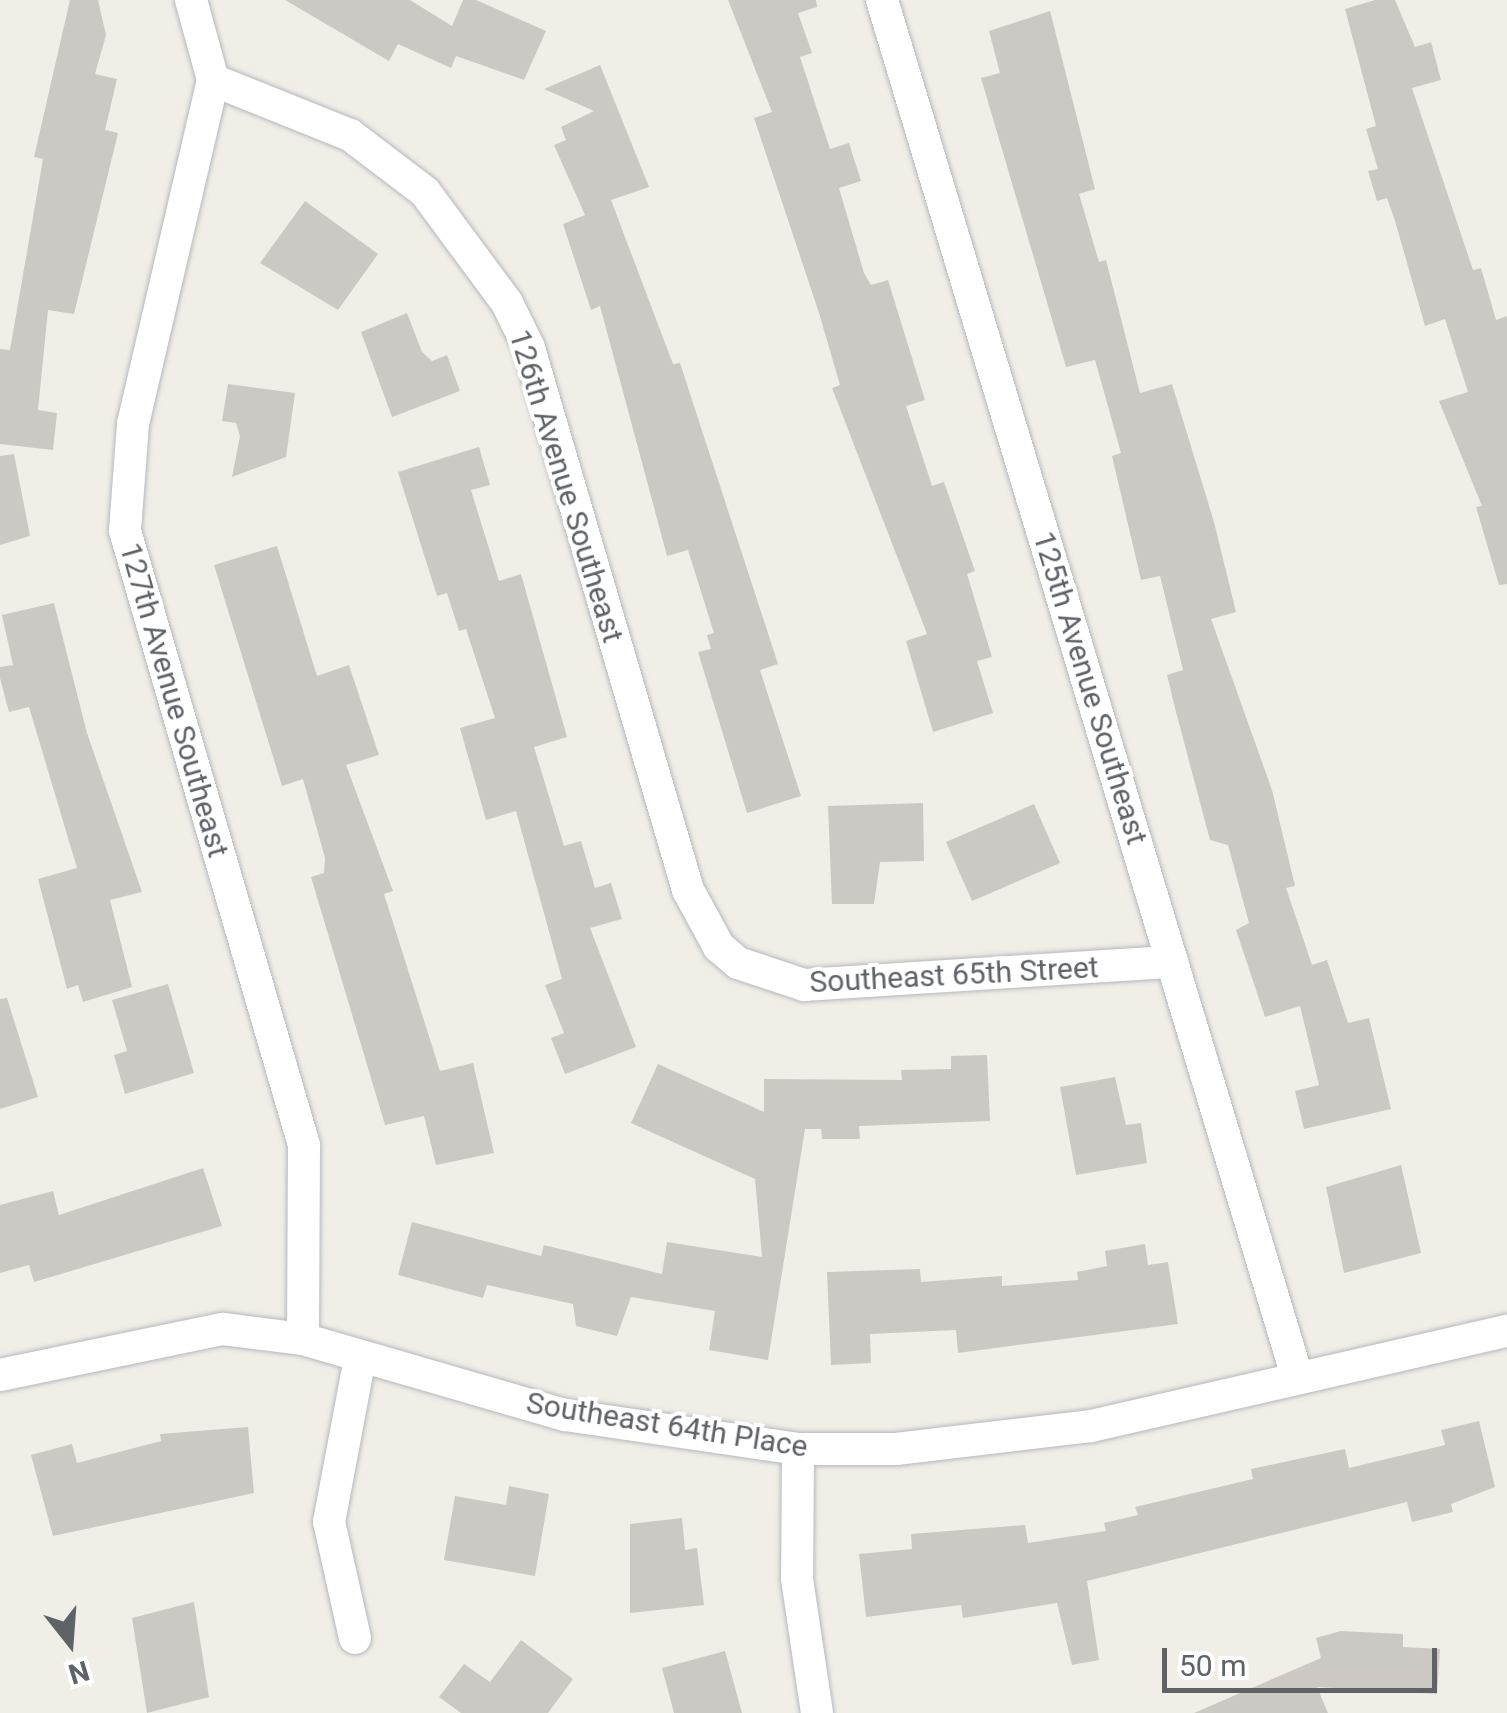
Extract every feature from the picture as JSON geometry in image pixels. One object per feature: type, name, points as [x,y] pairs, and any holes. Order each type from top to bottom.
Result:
[{"type":"street","name":"127th Avenue Southeast","points":[[191,0],[213,80],[134,424],[125,530],[304,1145],[303,1340]]},
{"type":"street","name":"125th Avenue Southeast","points":[[882,0],[1297,1376]]},
{"type":"street","name":"126th Avenue Southeast","points":[[213,80],[365,146],[425,192],[507,303],[528,348],[688,890],[704,925],[738,963]]},
{"type":"street","name":"Southeast 65th Street","points":[[738,963],[804,985],[856,986],[1172,962]]},
{"type":"street","points":[[0,1375],[181,1334],[224,1329],[303,1340]]},
{"type":"street","name":"Southeast 64th Place","points":[[303,1340],[564,1415],[798,1450],[1012,1440],[1507,1331]]},
{"type":"street","points":[[355,1638],[329,1522],[360,1358]]},
{"type":"street","points":[[798,1450],[798,1580],[818,1713]]},
{"type":"building","points":[[70,0],[98,0],[106,35],[95,74],[117,79],[105,130],[118,133],[74,314],[48,310],[38,410],[57,413],[53,450],[0,444],[0,349],[10,350],[43,159],[34,157]]},
{"type":"building","points":[[285,0],[410,0],[452,26],[463,0],[476,0],[546,31],[524,80],[456,56],[451,68],[398,44],[389,61]]},
{"type":"building","points":[[728,0],[816,0],[817,7],[798,13],[812,53],[800,57],[830,149],[849,143],[861,181],[839,188],[864,273],[871,285],[888,280],[925,400],[906,406],[932,486],[944,482],[975,571],[967,574],[992,657],[977,661],[993,713],[933,732],[906,641],[927,634],[832,388],[840,385],[754,118],[772,112]]},
{"type":"building","points":[[1375,0],[1395,0],[1415,47],[1431,42],[1441,80],[1412,88],[1473,270],[1481,268],[1496,320],[1507,316],[1507,584],[1499,585],[1476,507],[1482,506],[1439,401],[1468,392],[1445,319],[1425,326],[1387,198],[1377,201],[1368,171],[1378,169],[1366,129],[1376,126],[1345,9]]},
{"type":"building","points":[[1050,11],[1095,189],[1079,194],[1099,262],[1106,260],[1140,393],[1172,384],[1214,522],[1236,612],[1211,619],[1272,790],[1295,886],[1286,888],[1312,965],[1327,960],[1348,1023],[1369,1018],[1391,1109],[1304,1129],[1295,1091],[1319,1085],[1300,1006],[1265,1017],[1236,930],[1249,923],[1228,845],[1210,840],[1176,712],[1167,675],[1183,670],[1160,576],[1141,580],[1112,456],[1121,453],[1095,360],[1066,367],[981,78],[1000,73],[989,31]]},
{"type":"building","points":[[600,65],[649,187],[611,200],[673,364],[680,363],[778,664],[760,670],[801,796],[747,813],[698,652],[711,649],[707,635],[714,633],[688,550],[667,556],[600,306],[591,310],[563,224],[585,215],[554,145],[566,140],[561,127],[594,111],[544,89]]},
{"type":"building","points":[[305,201],[378,254],[338,310],[260,263]]},
{"type":"building","points":[[407,313],[422,352],[432,361],[447,355],[460,391],[392,417],[361,332]]},
{"type":"building","points":[[228,384],[295,393],[286,457],[232,477],[240,436],[236,423],[222,421]]},
{"type":"building","points":[[479,447],[490,485],[471,490],[499,581],[521,574],[567,737],[534,747],[564,846],[581,841],[595,888],[611,883],[622,919],[590,928],[636,1047],[565,1074],[551,1038],[564,1033],[545,985],[562,979],[516,811],[486,820],[460,728],[495,718],[466,629],[459,631],[447,593],[437,596],[398,472]]},
{"type":"building","points":[[14,454],[30,536],[0,545],[0,456]]},
{"type":"building","points":[[277,546],[317,676],[349,665],[379,755],[346,765],[393,891],[384,894],[440,1071],[473,1063],[494,1153],[436,1165],[424,1116],[385,1125],[311,877],[324,873],[325,858],[303,779],[282,786],[214,565]]},
{"type":"building","points":[[54,603],[87,733],[142,892],[110,900],[132,987],[83,1002],[78,985],[67,989],[38,879],[77,868],[29,707],[9,712],[0,678],[0,667],[13,665],[2,615]]},
{"type":"building","points":[[923,803],[924,861],[880,862],[874,904],[832,904],[828,806]]},
{"type":"building","points":[[1034,804],[1060,863],[972,901],[946,842]]},
{"type":"building","points":[[168,984],[194,1073],[125,1094],[114,1055],[127,1051],[112,1000]]},
{"type":"building","points":[[7,998],[38,1097],[0,1109],[0,999]]},
{"type":"building","points":[[987,1055],[990,1121],[859,1126],[860,1139],[822,1139],[821,1129],[805,1129],[768,1360],[709,1350],[715,1311],[631,1297],[617,1336],[576,1326],[573,1304],[487,1285],[483,1298],[398,1275],[412,1222],[541,1256],[544,1245],[662,1274],[667,1242],[762,1257],[755,1179],[631,1123],[658,1064],[764,1112],[764,1079],[902,1080],[901,1070],[951,1069],[951,1056]]},
{"type":"building","points":[[1115,1077],[1126,1125],[1141,1123],[1147,1163],[1076,1175],[1060,1087]]},
{"type":"building","points":[[1401,1165],[1421,1253],[1344,1273],[1326,1187]]},
{"type":"building","points":[[203,1168],[222,1226],[34,1282],[29,1265],[0,1273],[0,1205],[53,1191],[59,1215]]},
{"type":"building","points":[[1145,1244],[1148,1265],[1168,1262],[1178,1324],[958,1353],[956,1330],[870,1334],[871,1363],[831,1365],[827,1272],[920,1269],[921,1282],[1002,1276],[1002,1286],[1078,1280],[1077,1272],[1107,1266],[1105,1251]]},
{"type":"building","points":[[1479,1421],[1495,1487],[1451,1504],[1453,1512],[1412,1522],[1407,1502],[1087,1581],[1099,1660],[1072,1665],[1057,1603],[963,1618],[961,1605],[866,1617],[859,1554],[912,1549],[911,1534],[1025,1525],[1028,1543],[1106,1531],[1104,1523],[1138,1515],[1135,1507],[1253,1479],[1251,1469],[1345,1449],[1349,1468],[1445,1445],[1441,1430]]},
{"type":"building","points":[[248,1427],[254,1493],[53,1536],[31,1455],[72,1444],[77,1463],[161,1441],[160,1434]]},
{"type":"building","points":[[509,1486],[549,1494],[535,1576],[444,1560],[455,1496],[506,1505]]},
{"type":"building","points":[[682,1518],[685,1550],[697,1548],[704,1605],[630,1613],[630,1524]]},
{"type":"building","points":[[194,1602],[209,1697],[147,1713],[132,1618]]},
{"type":"building","points":[[1341,1631],[1403,1634],[1403,1647],[1440,1649],[1437,1694],[1317,1687],[1328,1713],[1194,1713],[1321,1658],[1316,1638]]},
{"type":"building","points":[[521,1640],[573,1679],[548,1713],[461,1713],[439,1697],[464,1664],[490,1682]]},
{"type":"building","points":[[725,1651],[742,1713],[674,1713],[662,1668]]}]
